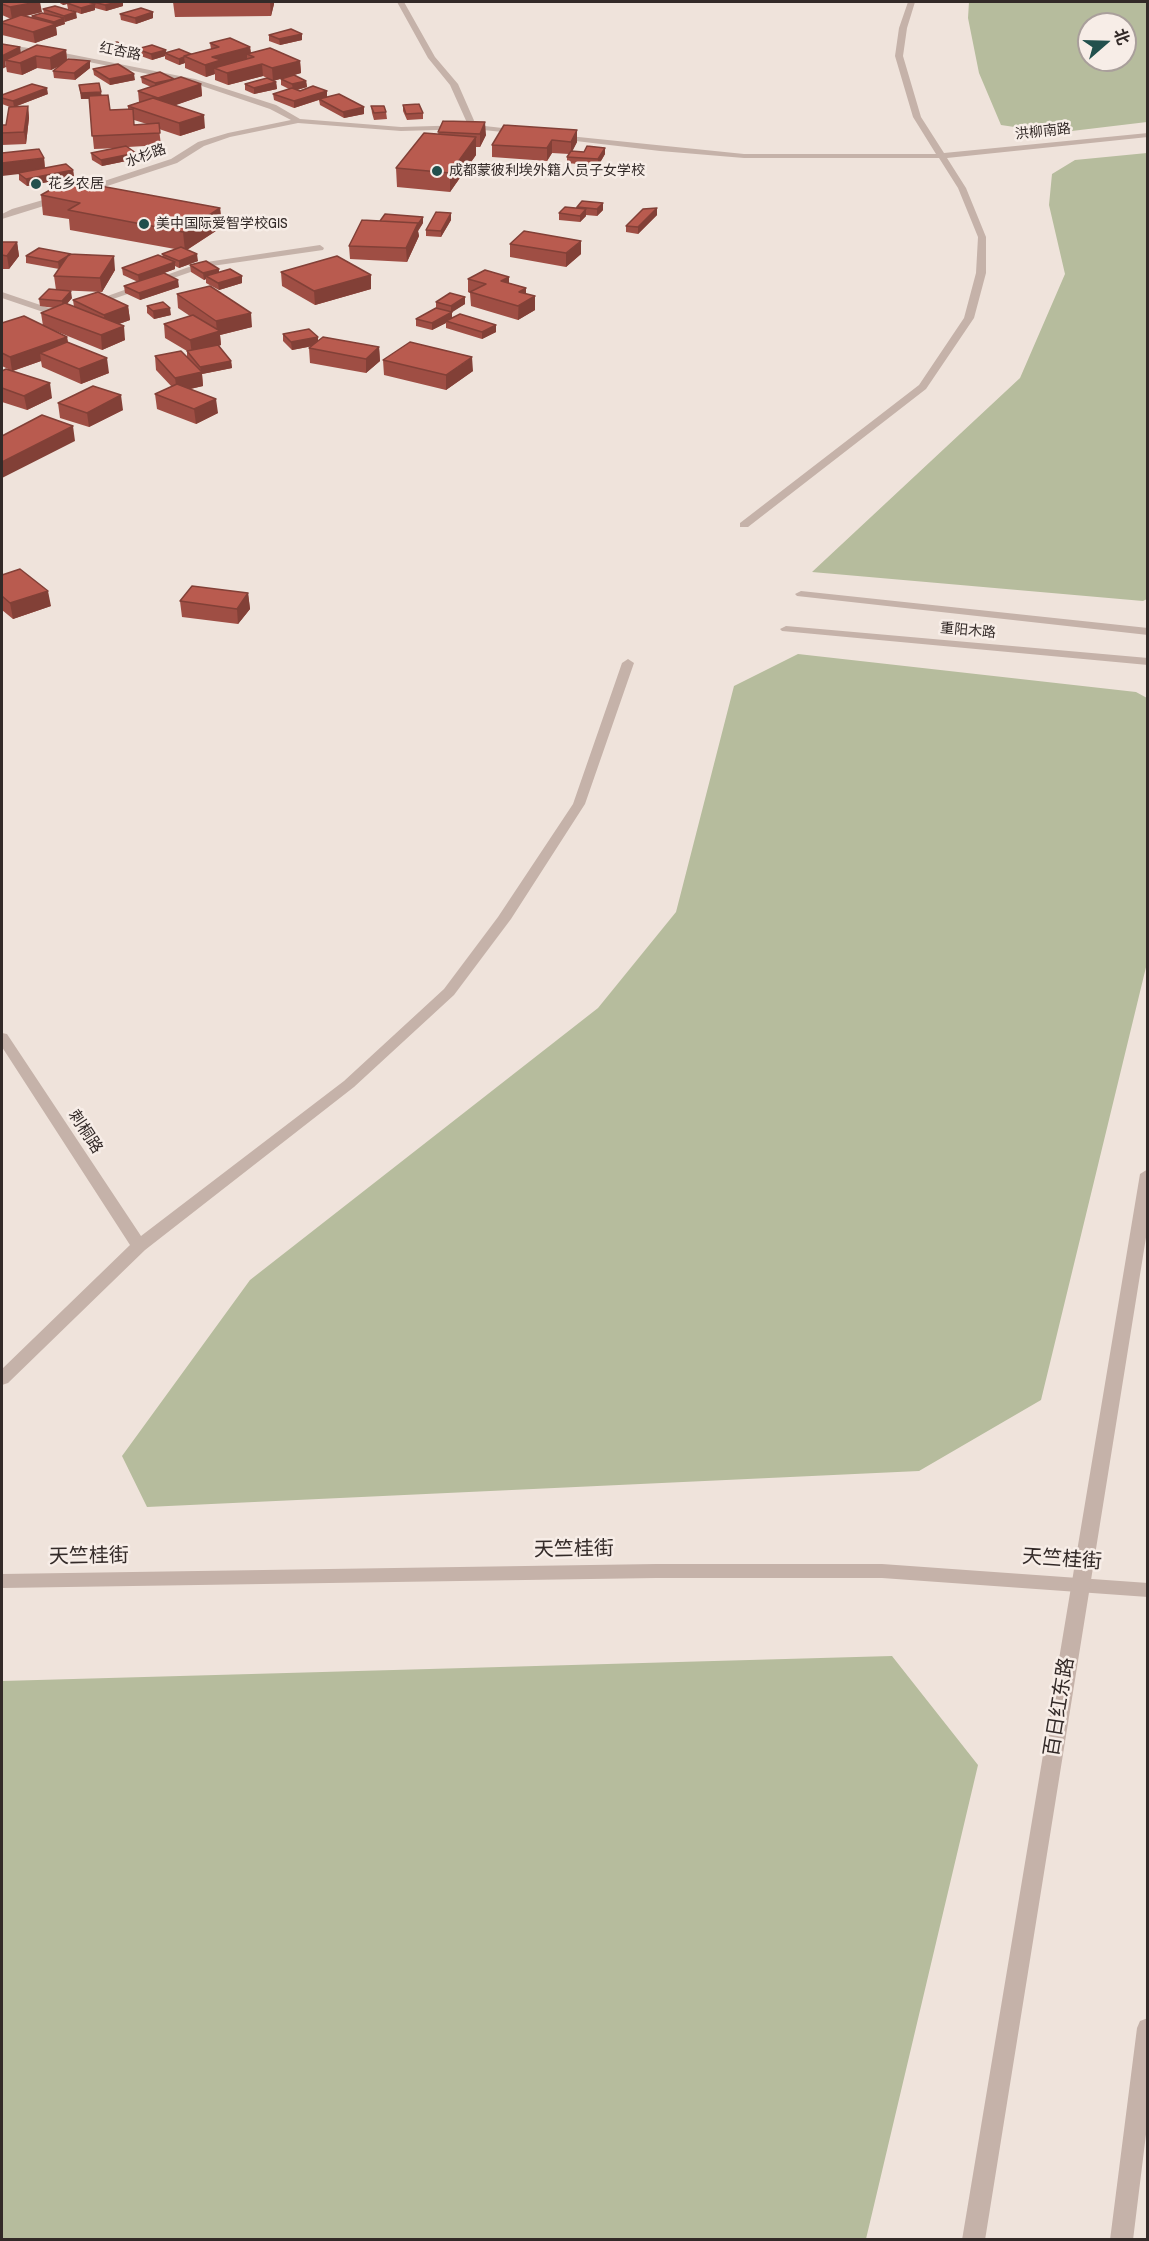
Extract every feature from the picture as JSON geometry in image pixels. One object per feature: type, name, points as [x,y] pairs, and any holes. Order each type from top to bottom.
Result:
[{"type":"street","points":[[401,2],[432,58],[454,84],[473,127]]},
{"type":"street","points":[[744,525],[923,387],[969,318],[981,273],[982,237],[962,188],[917,117],[899,56],[903,28],[911,2]]},
{"type":"street","name":"红杏路","points":[[2,46],[69,56],[195,81],[273,107],[298,121]]},
{"type":"street","points":[[298,121],[401,129],[473,127],[527,133]]},
{"type":"street","name":"水杉路","points":[[2,217],[15,211],[94,189],[174,161],[201,144],[228,135],[298,121]]},
{"type":"street","name":"洪柳南路","points":[[549,135],[660,149],[744,156],[941,156],[1148,135]]},
{"type":"street","points":[[2,295],[58,314],[203,265],[320,248]]},
{"type":"street","name":"重阳木路","points":[[801,594],[1148,632]]},
{"type":"street","name":"重阳木路","points":[[786,629],[1148,662]]},
{"type":"street","points":[[2,1379],[139,1246],[349,1084],[449,992],[504,920],[579,804],[628,663]]},
{"type":"street","name":"刺桐路","points":[[2,1037],[139,1246]]},
{"type":"street","name":"百日红东路","points":[[973,2240],[1148,1174]]},
{"type":"street","name":"天竺桂街","points":[[2,1581],[656,1571],[858,1571],[1148,1590]]},
{"type":"street","points":[[1121,2240],[1148,2028]]},
{"type":"green space","points":[[969,2],[1147,2],[1147,122],[1055,133],[1001,125],[979,73],[968,18]]},
{"type":"green space","points":[[1147,153],[1147,599],[1143,601],[812,572],[1020,378],[1065,274],[1049,205],[1052,174],[1075,160]]},
{"type":"green space","points":[[798,654],[1136,692],[1147,698],[1147,963],[1041,1400],[919,1471],[147,1507],[122,1456],[250,1280],[598,1008],[676,912],[734,686]]},
{"type":"green space","points":[[892,1656],[978,1765],[866,2239],[2,2239],[2,1681]]},
{"type":"building","points":[[2,2],[37,2],[10,7]]},
{"type":"building","points":[[93,2],[118,2],[105,5]]},
{"type":"building","points":[[67,3],[95,4],[81,8]]},
{"type":"building","points":[[55,6],[76,12],[64,16],[43,9]]},
{"type":"building","points":[[141,8],[153,12],[135,18],[120,14]]},
{"type":"building","points":[[42,13],[64,18],[54,22],[32,16]]},
{"type":"building","points":[[21,15],[56,24],[33,32],[2,23]]},
{"type":"building","points":[[291,29],[302,34],[279,39],[269,35]]},
{"type":"building","points":[[230,38],[250,47],[212,57],[221,60],[205,65],[184,56],[219,47],[210,43]]},
{"type":"building","points":[[117,42],[131,48],[116,52],[103,46]]},
{"type":"building","points":[[2,44],[20,47],[2,56]]},
{"type":"building","points":[[37,45],[66,50],[50,58],[36,56],[20,63],[5,60]]},
{"type":"building","points":[[152,45],[166,50],[151,54],[137,49]]},
{"type":"building","points":[[270,48],[300,61],[272,68],[262,64],[227,73],[214,68],[254,57],[247,54]]},
{"type":"building","points":[[179,49],[191,54],[179,59],[165,53]]},
{"type":"building","points":[[68,59],[90,61],[74,73],[53,71]]},
{"type":"building","points":[[118,64],[134,74],[109,79],[93,69]]},
{"type":"building","points":[[160,72],[174,79],[155,83],[141,77]]},
{"type":"building","points":[[294,75],[306,81],[292,84],[281,79]]},
{"type":"building","points":[[181,77],[201,84],[158,98],[138,91]]},
{"type":"building","points":[[267,78],[276,82],[254,88],[245,84]]},
{"type":"building","points":[[99,83],[101,92],[81,93],[79,85]]},
{"type":"building","points":[[32,84],[47,88],[13,101],[2,98],[2,95]]},
{"type":"building","points":[[313,86],[327,91],[294,101],[273,94],[292,88],[300,91]]},
{"type":"building","points":[[339,94],[364,107],[343,112],[319,99]]},
{"type":"building","points":[[108,95],[110,110],[133,109],[134,125],[159,123],[160,133],[92,136],[89,96]]},
{"type":"building","points":[[153,98],[204,115],[179,123],[128,106]]},
{"type":"building","points":[[419,104],[423,113],[406,114],[403,105]]},
{"type":"building","points":[[28,106],[24,132],[2,133],[2,125],[6,125],[9,107]]},
{"type":"building","points":[[371,106],[384,106],[386,112],[374,113]]},
{"type":"building","points":[[443,121],[485,122],[480,134],[438,132]]},
{"type":"building","points":[[504,125],[577,130],[571,142],[552,140],[547,148],[492,145]]},
{"type":"building","points":[[424,133],[476,137],[450,173],[396,168]]},
{"type":"building","points":[[126,146],[136,153],[101,160],[91,153]]},
{"type":"building","points":[[587,146],[605,148],[598,159],[567,157],[571,151],[584,152]]},
{"type":"building","points":[[39,149],[44,158],[2,163],[2,153]]},
{"type":"building","points":[[66,164],[73,170],[26,179],[18,173]]},
{"type":"building","points":[[68,180],[220,208],[183,232],[68,210],[80,203],[41,195]]},
{"type":"building","points":[[582,201],[603,203],[597,209],[577,207]]},
{"type":"building","points":[[565,207],[586,209],[580,216],[559,213]]},
{"type":"building","points":[[657,208],[638,227],[626,226],[643,209]]},
{"type":"building","points":[[436,212],[451,213],[441,231],[426,230]]},
{"type":"building","points":[[385,214],[423,217],[418,224],[380,221]]},
{"type":"building","points":[[362,220],[418,223],[406,248],[349,246]]},
{"type":"building","points":[[524,231],[581,241],[566,253],[510,244]]},
{"type":"building","points":[[2,242],[17,242],[7,256],[2,255]]},
{"type":"building","points":[[181,247],[197,254],[179,261],[162,254]]},
{"type":"building","points":[[39,248],[71,254],[58,262],[26,256]]},
{"type":"building","points":[[69,254],[114,256],[100,278],[54,276]]},
{"type":"building","points":[[158,255],[175,262],[138,275],[122,268]]},
{"type":"building","points":[[337,256],[371,275],[314,291],[281,272]]},
{"type":"building","points":[[206,261],[219,269],[203,273],[190,265]]},
{"type":"building","points":[[230,269],[242,276],[218,283],[206,276]]},
{"type":"building","points":[[485,270],[509,277],[501,281],[526,288],[519,292],[535,296],[518,306],[470,292],[486,284],[468,279]]},
{"type":"building","points":[[164,273],[178,280],[139,293],[124,286]]},
{"type":"building","points":[[210,286],[251,313],[216,321],[177,294]]},
{"type":"building","points":[[49,289],[71,291],[62,301],[39,299]]},
{"type":"building","points":[[98,292],[128,306],[104,315],[73,300]]},
{"type":"building","points":[[450,293],[465,297],[451,306],[436,302]]},
{"type":"building","points":[[163,302],[170,308],[153,311],[147,306]]},
{"type":"building","points":[[65,303],[124,326],[101,335],[41,313]]},
{"type":"building","points":[[436,308],[452,312],[432,323],[416,319]]},
{"type":"building","points":[[460,314],[496,325],[482,332],[446,321]]},
{"type":"building","points":[[193,315],[220,331],[190,340],[164,324]]},
{"type":"building","points":[[24,316],[67,337],[10,357],[2,353],[2,323]]},
{"type":"building","points":[[309,329],[318,337],[291,342],[283,334]]},
{"type":"building","points":[[323,337],[379,347],[366,359],[309,348]]},
{"type":"building","points":[[67,342],[107,358],[79,369],[40,353]]},
{"type":"building","points":[[410,342],[472,357],[446,375],[383,360]]},
{"type":"building","points":[[218,345],[231,361],[200,367],[187,351]]},
{"type":"building","points":[[181,351],[202,372],[175,378],[155,356]]},
{"type":"building","points":[[6,369],[50,383],[24,396],[2,388],[2,371]]},
{"type":"building","points":[[177,384],[216,399],[194,409],[155,394]]},
{"type":"building","points":[[93,386],[121,395],[87,413],[58,403]]},
{"type":"building","points":[[42,415],[73,426],[2,462],[2,436]]},
{"type":"building","points":[[20,569],[48,591],[10,603],[2,596],[2,575]]},
{"type":"building","points":[[192,586],[248,593],[237,609],[180,601]]},
{"type":"place","name":"成都蒙彼利埃外籍人员子女学校","points":[[437,171]]},
{"type":"place","name":"花乡农居","points":[[36,184]]},
{"type":"place","name":"美中国际爱智学校GIS","points":[[144,224]]}]
